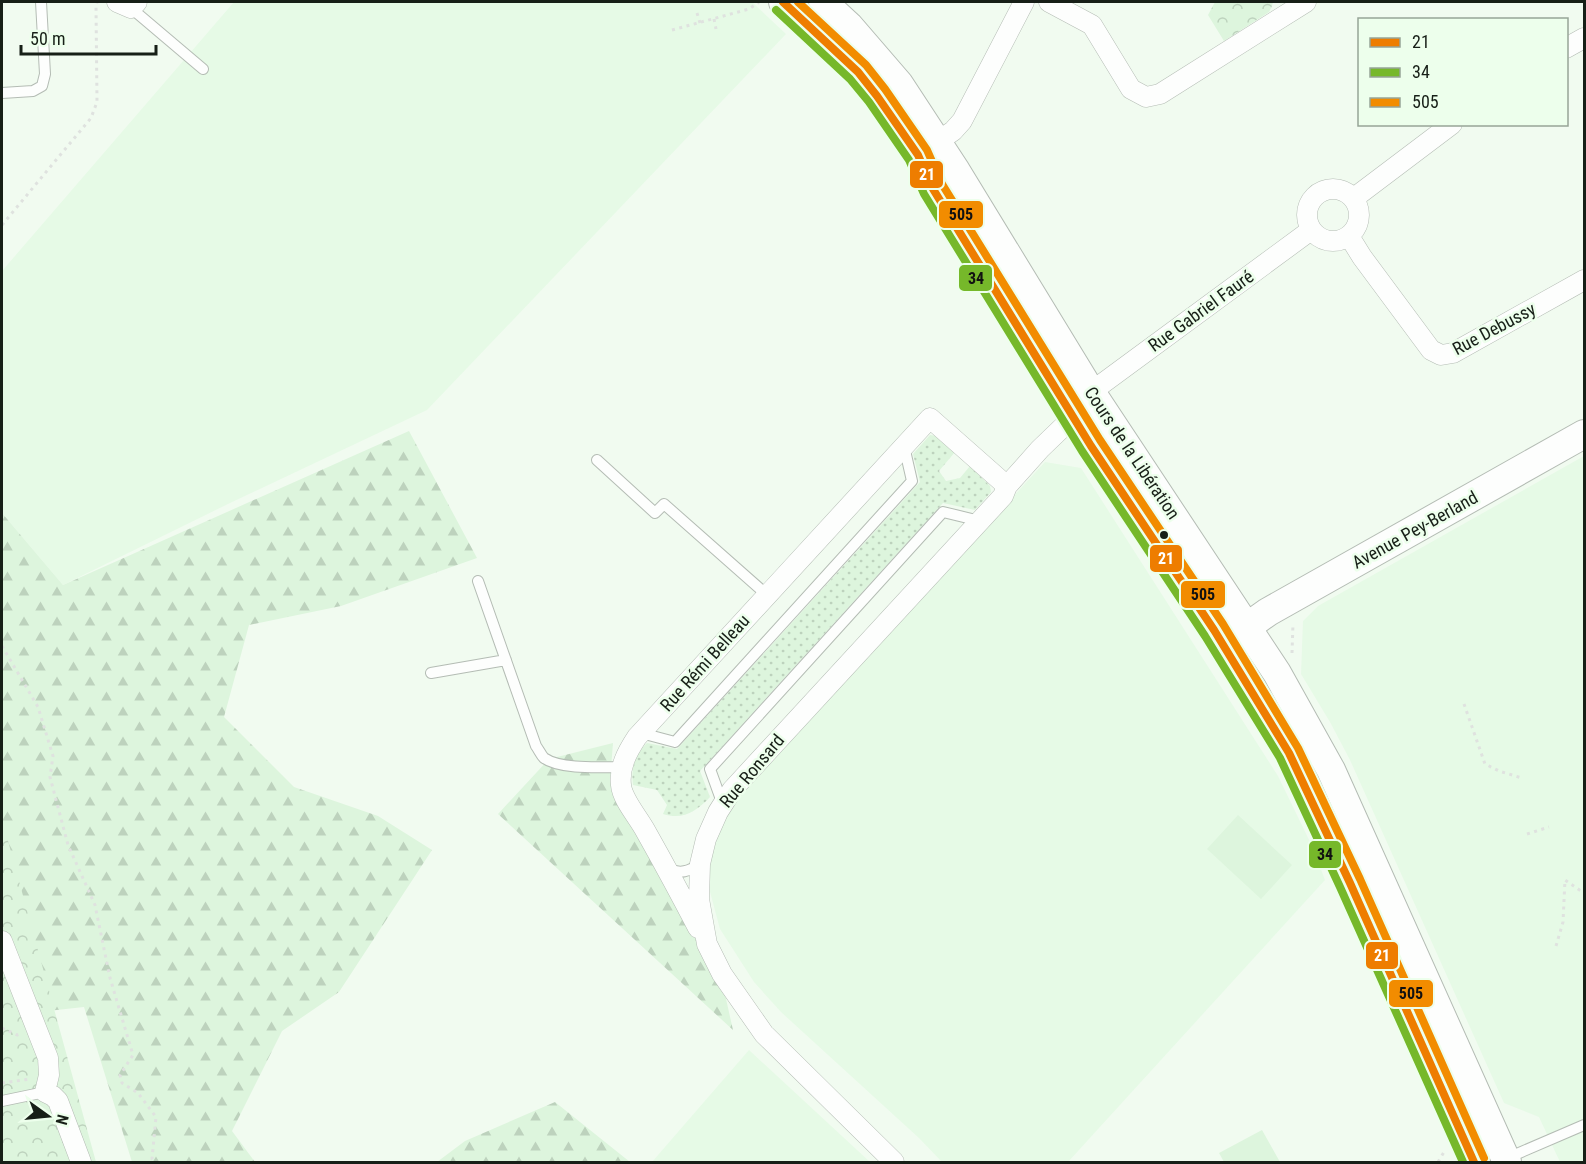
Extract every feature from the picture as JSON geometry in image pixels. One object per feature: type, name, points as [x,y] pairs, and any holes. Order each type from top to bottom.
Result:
[{"type":"main road","name":"Cours de la Libération","points":[[783,2],[858,72],[877,96],[928,148],[933,189],[1074,419],[1218,637],[1289,753],[1391,973],[1474,1162]]},
{"type":"main road","name":"Cours de la Libération","points":[[823,2],[849,26],[899,84],[928,148],[1277,673],[1331,770],[1503,1161]]},
{"type":"main road","points":[[956,227],[989,254],[1070,380],[1081,390],[1091,392]]},
{"type":"main road","points":[[1074,419],[1102,440],[1136,481],[1171,511]]},
{"type":"main road","name":"Avenue Pey-Berland","points":[[1247,627],[1268,612],[1584,434]]},
{"type":"main road","points":[[1119,487],[1161,523],[1219,609],[1230,619],[1247,627]]},
{"type":"main road","points":[[1391,973],[1425,1013],[1476,1124],[1491,1149],[1503,1161]]},
{"type":"street","points":[[928,148],[953,131],[962,121],[1024,2]]},
{"type":"street","points":[[1049,2],[1092,25],[1131,89],[1146,97],[1160,94],[1295,4]]},
{"type":"street","points":[[1568,47],[1584,38]]},
{"type":"street","points":[[1354,198],[1449,126]]},
{"type":"street","points":[[1339,189],[1354,198],[1358,206],[1358,222],[1355,230],[1349,236],[1333,242],[1317,237],[1311,231],[1306,213],[1309,204],[1321,191],[1339,189]]},
{"type":"street","name":"Rue Gabriel Fauré","points":[[1091,392],[1311,231]]},
{"type":"street","name":"Rue Debussy","points":[[1349,236],[1431,350],[1441,355],[1453,353],[1584,280]]},
{"type":"street","name":"Rue Ronsard","points":[[894,1162],[764,1034],[722,974],[706,944],[699,899],[700,864],[706,839],[732,790],[1003,496],[1007,486],[1053,435],[1074,419],[1091,392]]},
{"type":"street","name":"Rue Rémi Belleau","points":[[622,767],[626,754],[641,734],[930,418],[1007,486]]},
{"type":"street","points":[[622,767],[621,786],[627,800],[706,944]]},
{"type":"street","points":[[2,941],[48,1059],[49,1075],[45,1092],[58,1101],[81,1162]]},
{"type":"lane","points":[[2,93],[33,91],[42,86],[45,74],[41,2]]},
{"type":"lane","points":[[129,4],[203,69]]},
{"type":"lane","points":[[641,734],[675,742],[912,481],[903,446]]},
{"type":"lane","points":[[597,460],[655,513],[664,504],[767,596]]},
{"type":"lane","points":[[723,805],[710,769],[944,512],[980,520]]},
{"type":"lane","points":[[478,581],[536,746],[543,757],[554,762],[581,767],[622,767]]},
{"type":"lane","points":[[431,674],[506,660]]},
{"type":"lane","points":[[665,866],[677,872],[684,872],[700,864]]},
{"type":"lane","points":[[2,1101],[45,1092]]},
{"type":"lane","points":[[1503,1161],[1584,1125]]},
{"type":"path","points":[[2,225],[91,118],[96,102],[97,2]]},
{"type":"path","points":[[672,30],[749,9],[759,2]]},
{"type":"path","points":[[697,13],[700,23]]},
{"type":"path","points":[[714,19],[716,29]]},
{"type":"path","points":[[2,646],[38,708],[53,756],[50,777],[68,845],[95,905],[110,978],[133,1055],[120,1075],[122,1083],[138,1093],[156,1117],[152,1159],[155,1162]]},
{"type":"path","points":[[1464,704],[1485,764],[1522,778]]},
{"type":"path","points":[[1527,834],[1549,827]]},
{"type":"path","points":[[1556,946],[1563,922],[1565,880],[1584,892]]},
{"type":"shaded area","points":[[234,2],[752,2],[786,34],[427,410],[63,585],[2,513],[2,271]]},
{"type":"shaded area","points":[[1584,456],[1584,1162],[1560,1162],[1539,1117],[1504,1103],[1350,760],[1301,674],[1303,621],[1318,606]]},
{"type":"shaded area","points":[[1045,462],[1081,468],[1278,776],[1313,848],[1325,880],[1068,1162],[942,1162],[919,1138],[781,1012],[754,982],[720,929],[708,884],[711,852],[725,817],[743,790]]},
{"type":"shaded area","points":[[749,1050],[870,1162],[652,1162]]},
{"type":"green space","points":[[1215,2],[1273,2],[1269,12],[1224,41],[1208,15]]},
{"type":"green space","points":[[409,431],[477,558],[341,606],[249,625],[224,717],[294,787],[378,816],[432,850],[339,992],[282,1031],[232,1131],[255,1162],[132,1162],[84,1007],[2,1016],[2,513],[63,585]]},
{"type":"green space","points":[[930,435],[937,436],[955,452],[939,471],[946,481],[960,478],[970,466],[990,486],[991,492],[975,510],[943,503],[700,771],[710,797],[700,807],[689,813],[677,816],[663,814],[667,805],[657,790],[633,785],[633,767],[639,752],[647,743],[677,749],[920,482],[913,454]]},
{"type":"green space","points":[[613,743],[610,781],[724,990],[733,1030],[498,814],[549,759]]},
{"type":"green space","points":[[1238,815],[1292,865],[1261,899],[1207,849]]},
{"type":"green space","points":[[2,819],[96,1162],[2,1162]]},
{"type":"green space","points":[[555,1102],[630,1162],[437,1162],[465,1141]]},
{"type":"green space","points":[[1262,1130],[1280,1162],[1224,1162],[1219,1153]]},
{"type":"transit line","name":"21","points":[[783,2],[858,72],[918,155],[933,189],[1091,446],[1214,630],[1289,753],[1350,883],[1474,1162]]},
{"type":"transit line","name":"505","points":[[798,2],[866,65],[927,150],[942,184],[1100,440],[1223,624],[1298,748],[1360,879],[1484,1158]]},
{"type":"transit line","name":"34","points":[[776,10],[850,79],[869,102],[909,160],[924,194],[1082,451],[1205,636],[1280,758],[1463,1162]]}]
